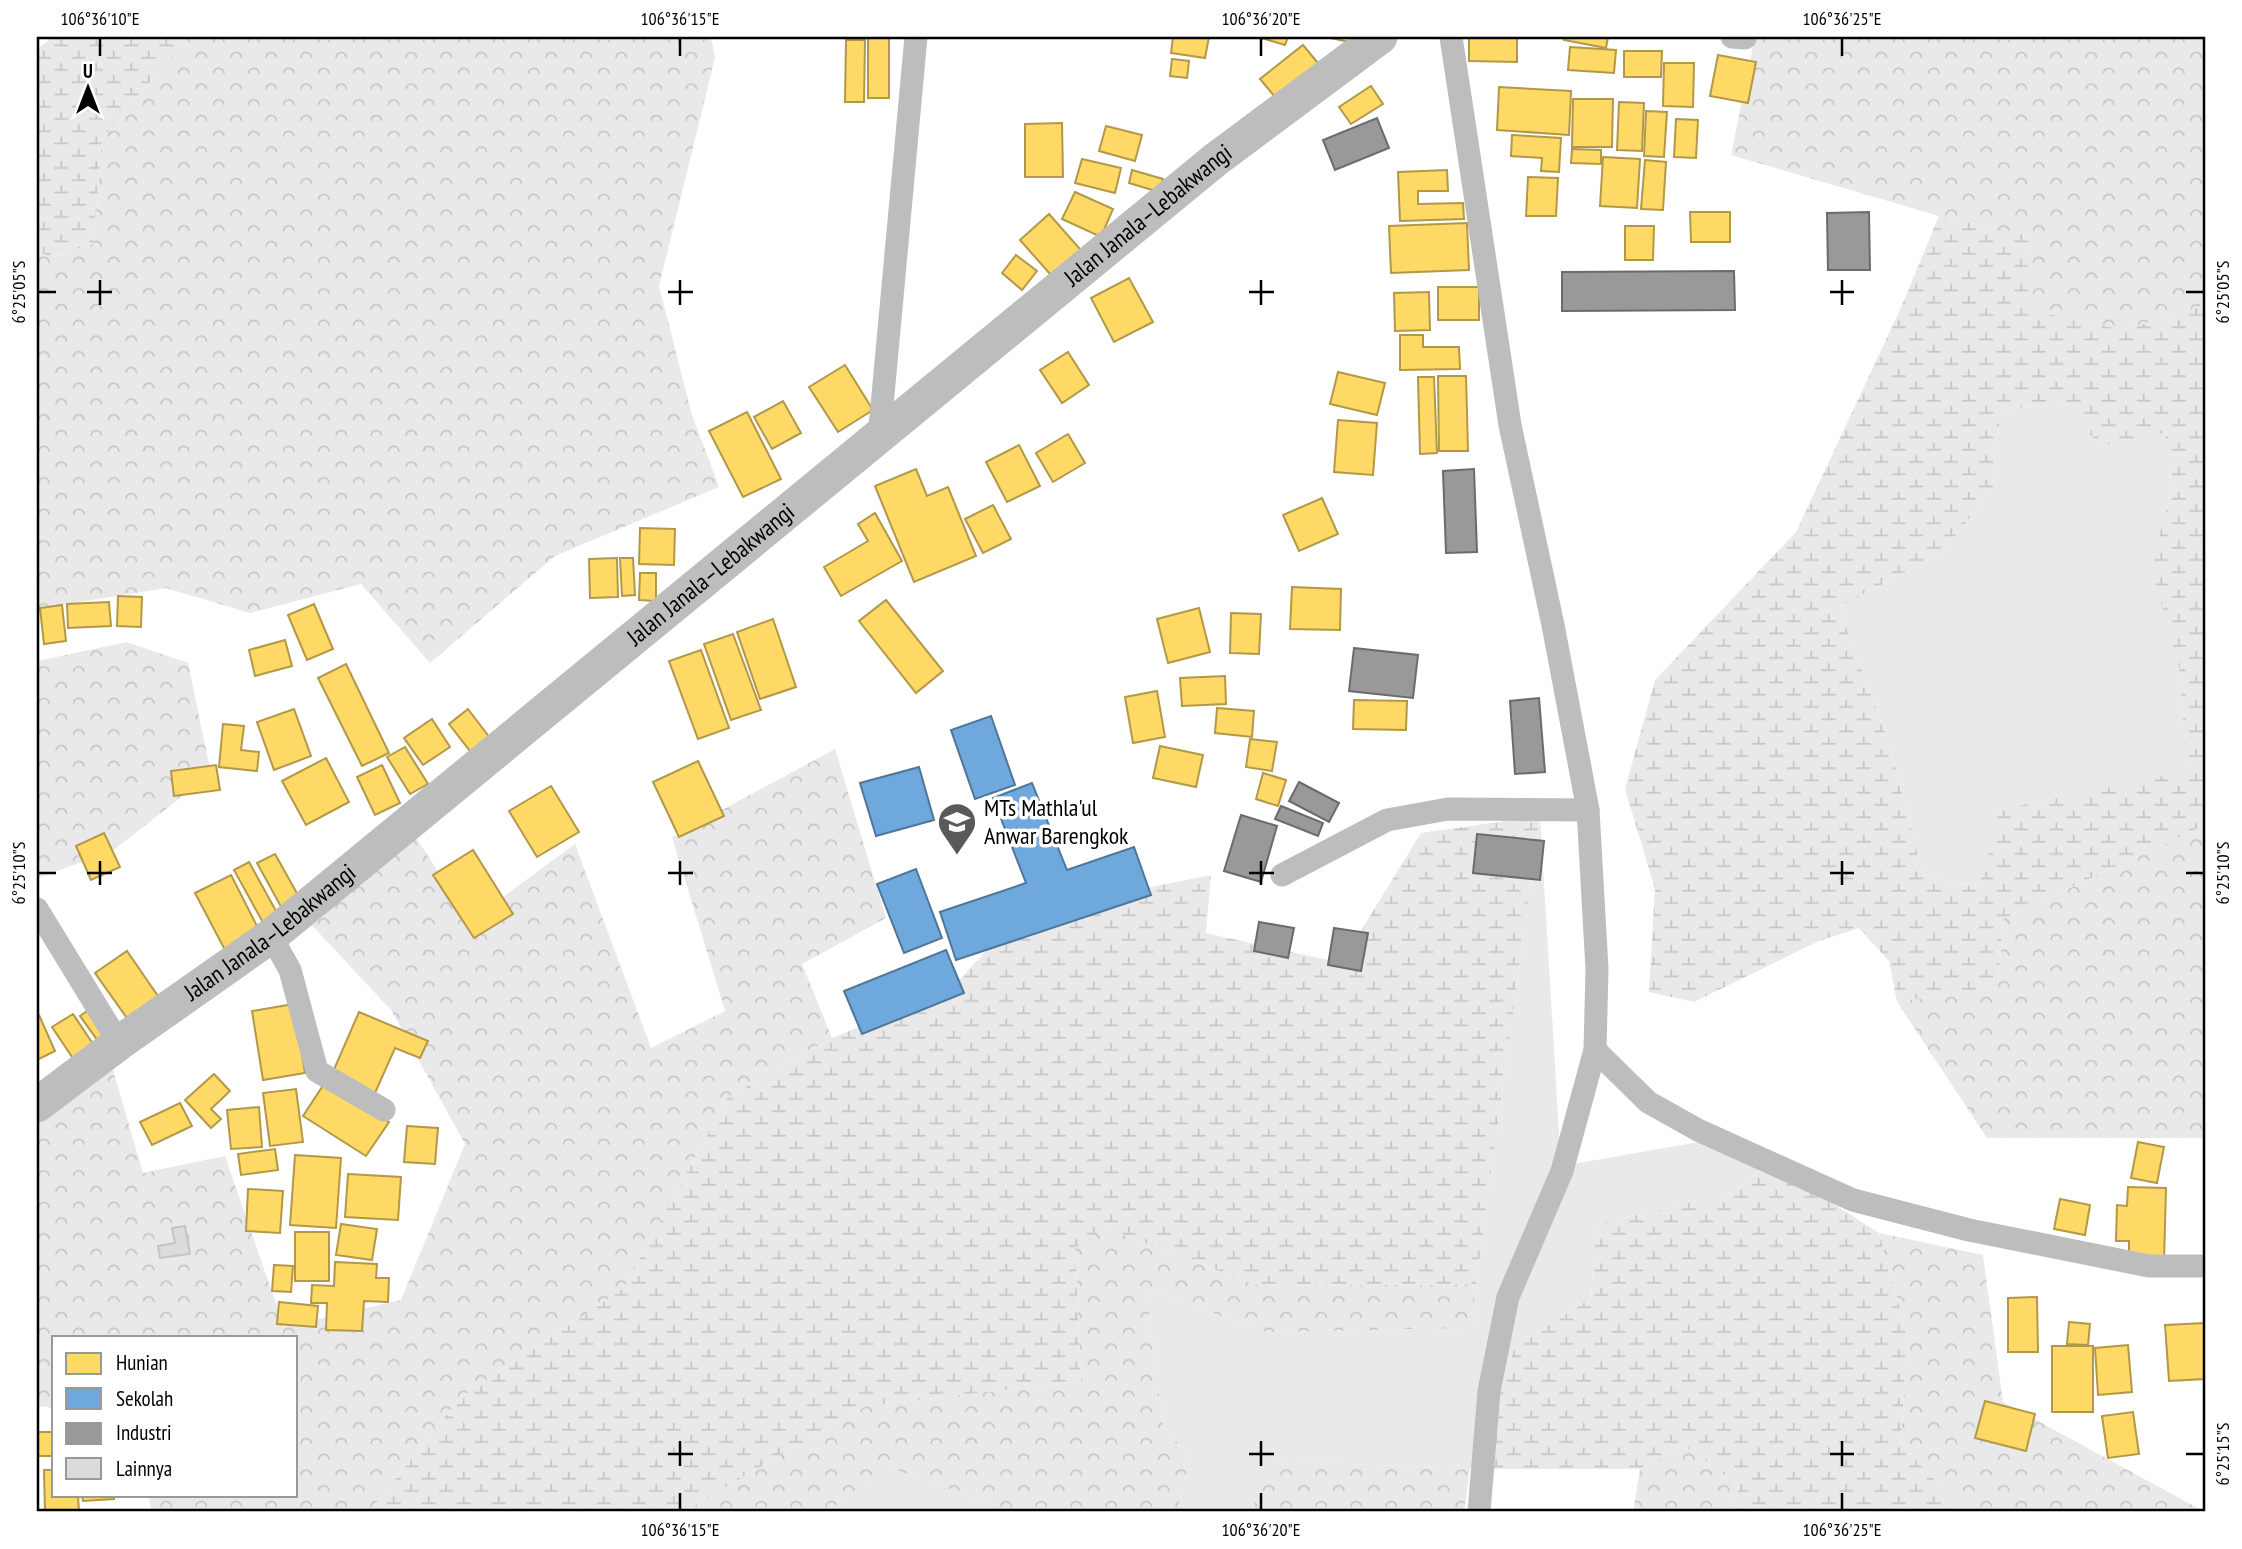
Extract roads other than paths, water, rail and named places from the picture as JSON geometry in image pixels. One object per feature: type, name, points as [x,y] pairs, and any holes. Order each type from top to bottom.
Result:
[{"type":"main road","name":"Jalan Janala–Lebakwangi","points":[[37,1105],[119,1043],[271,936],[1215,160],[1380,37]]},
{"type":"street","points":[[879,438],[916,37]]},
{"type":"street","points":[[1451,37],[1510,425],[1553,625],[1588,810],[1597,969],[1595,1050],[1562,1171],[1508,1297],[1489,1391],[1479,1512]]},
{"type":"street","points":[[1732,37],[1745,37]]},
{"type":"street","points":[[1282,874],[1387,820],[1448,809],[1588,810]]},
{"type":"street","points":[[37,909],[119,1043]]},
{"type":"street","points":[[271,936],[290,970],[317,1071],[384,1110]]},
{"type":"street","points":[[1595,1050],[1648,1102],[1698,1130],[1853,1200],[1969,1230],[2149,1266],[2205,1266]]},
{"type":"place","name":"MTs Mathla'ul Anwar Barengkok","points":[[957,856]]}]
